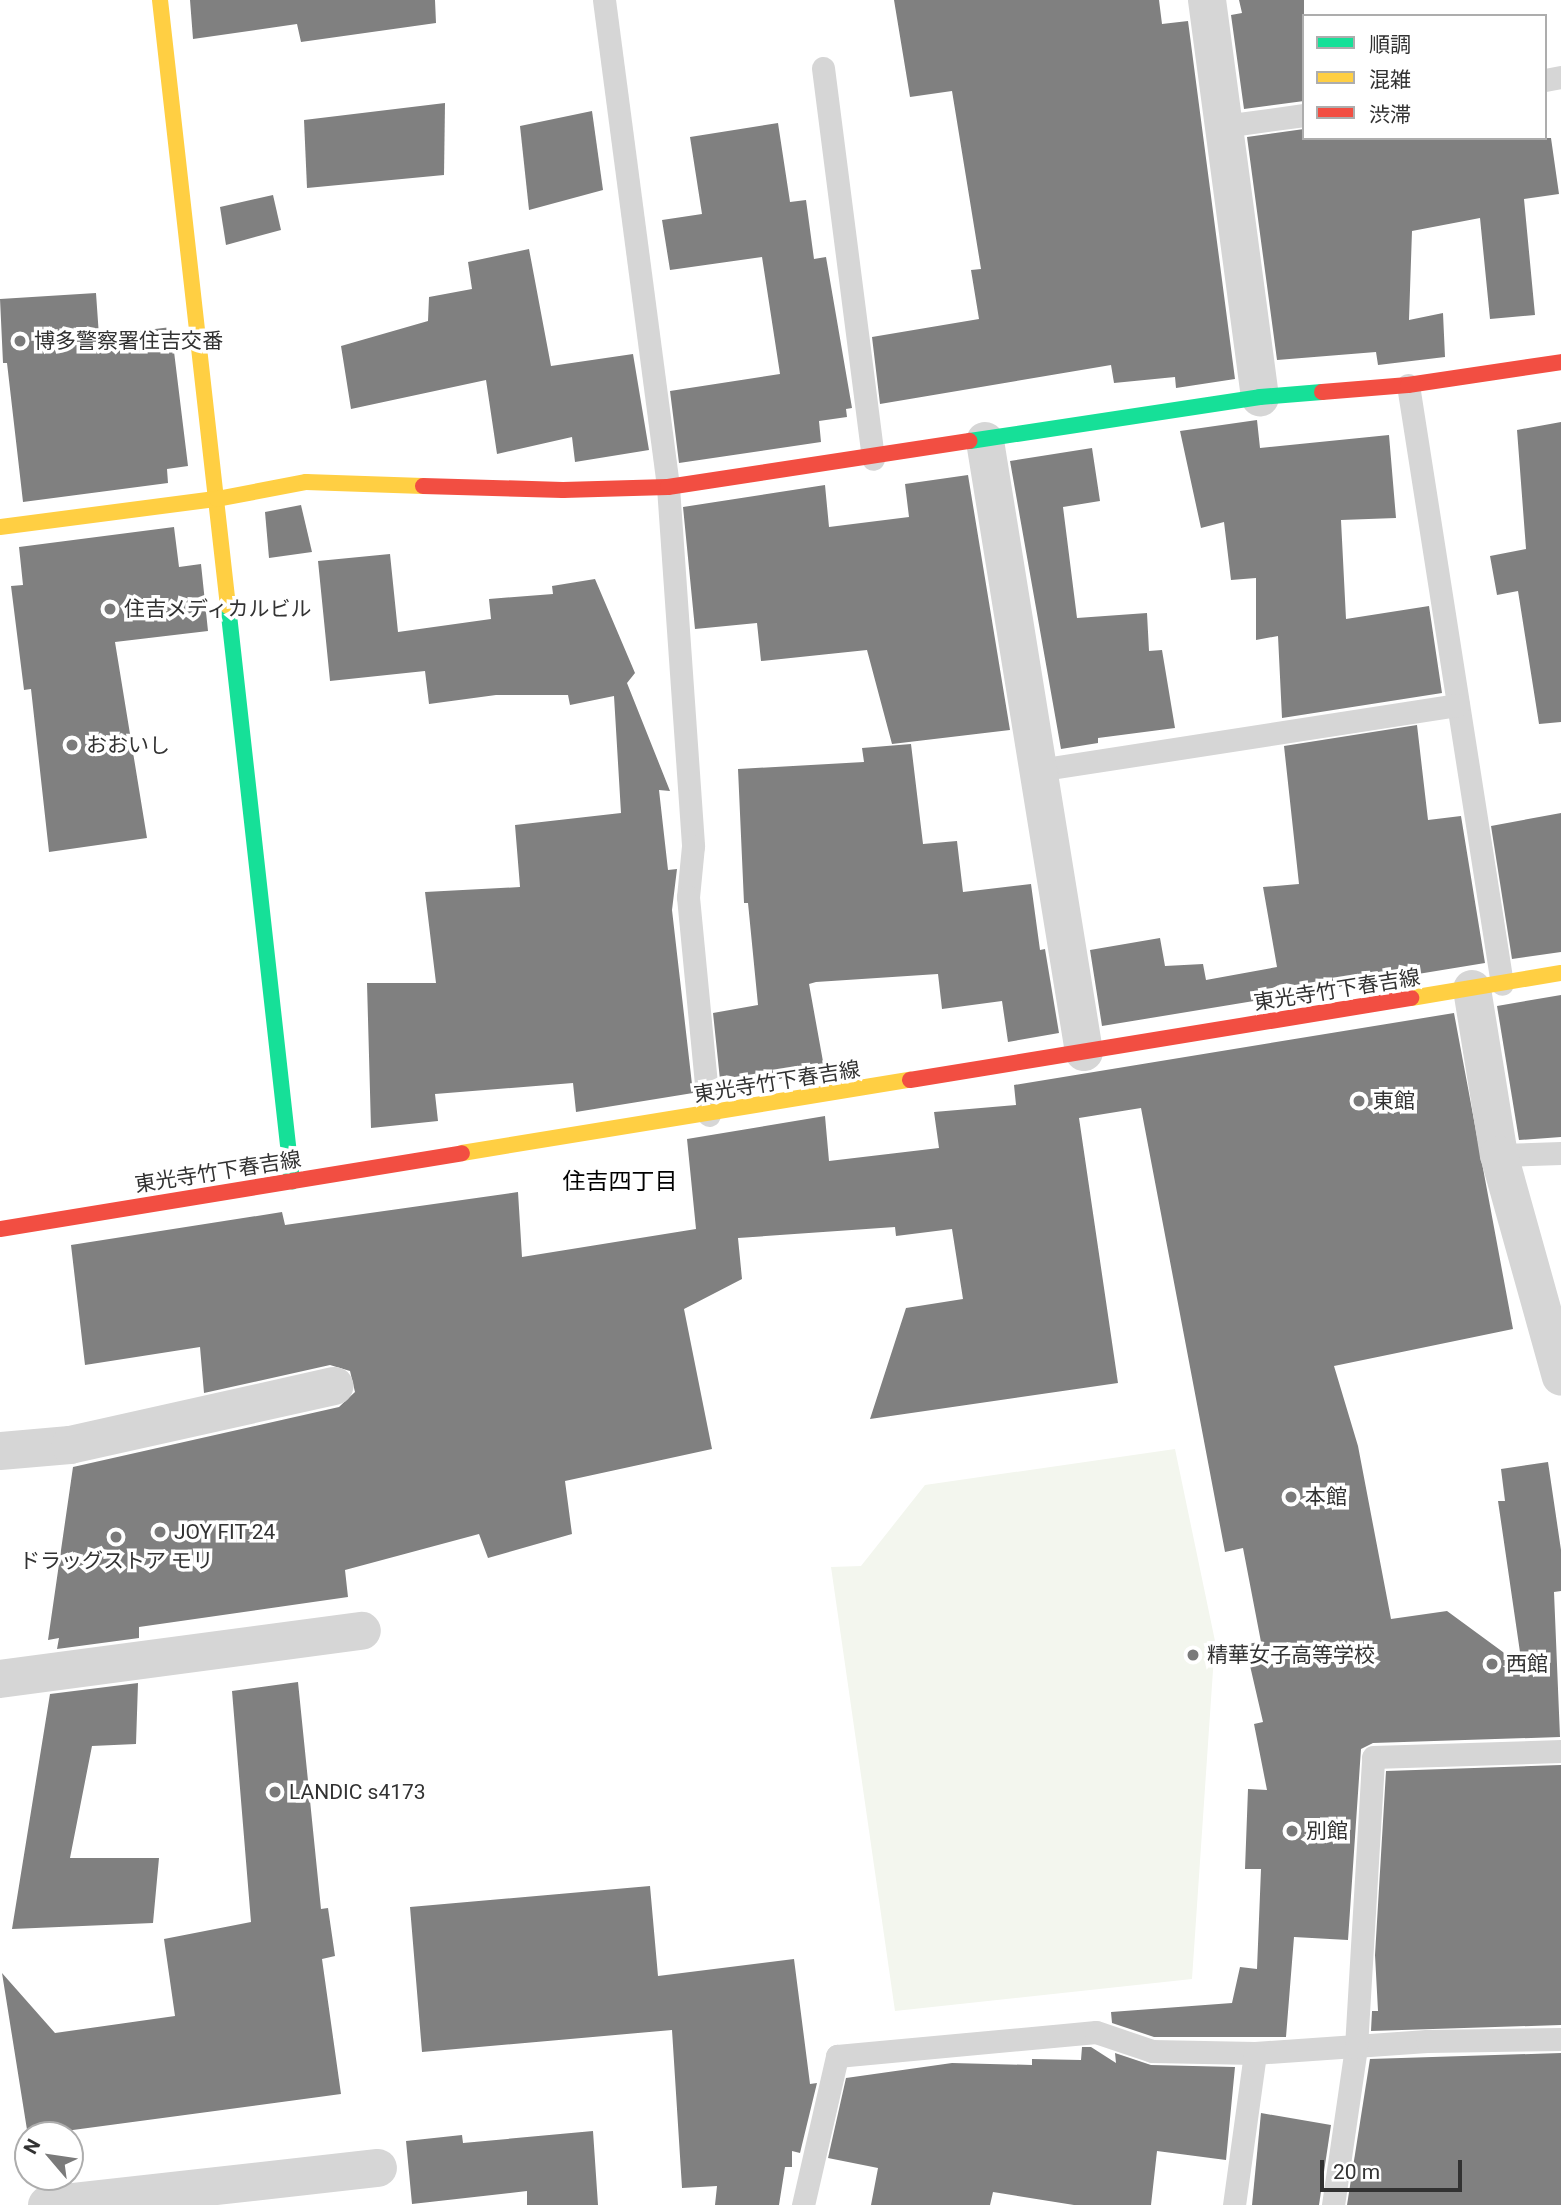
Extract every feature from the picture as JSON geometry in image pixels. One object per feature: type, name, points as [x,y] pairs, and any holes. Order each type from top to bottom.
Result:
[{"type":"street","points":[[160,0],[292,1181]]},
{"type":"street","points":[[1207,0],[1260,397]]},
{"type":"street","points":[[0,527],[216,499],[306,482],[563,490],[668,487],[873,459],[1260,397],[1408,385],[1561,362]]},
{"type":"street","points":[[985,441],[1084,1052]]},
{"type":"street","name":"東光寺竹下春吉線","points":[[0,1228],[709,1115],[1561,973]]},
{"type":"street","points":[[1487,986],[1499,1155],[1560,1370]]},
{"type":"street","points":[[0,1451],[70,1445],[334,1386]]},
{"type":"street","points":[[0,1679],[362,1631]]},
{"type":"street","points":[[47,2205],[96,2202],[378,2168]]},
{"type":"lane","points":[[604,0],[668,487],[693,846],[688,897],[709,1115]]},
{"type":"lane","points":[[823,68],[873,459]]},
{"type":"lane","points":[[1224,126],[1302,115]]},
{"type":"lane","points":[[1408,385],[1458,705],[1487,986]]},
{"type":"lane","points":[[1038,770],[1458,705]]},
{"type":"lane","points":[[1499,1155],[1561,1153]]},
{"type":"lane","points":[[1334,2205],[1356,2047],[1373,1758],[1561,1751]]},
{"type":"lane","points":[[803,2205],[837,2056],[1096,2032],[1152,2051],[1255,2053],[1427,2041],[1561,2039]]},
{"type":"lane","points":[[1234,2205],[1255,2053]]},
{"type":"shaded area","points":[[1175,1449],[1215,1641],[1192,1979],[895,2011],[831,1567],[861,1566],[925,1485]]},
{"type":"building","points":[[190,0],[435,0],[436,23],[301,42],[297,24],[193,39]]},
{"type":"building","points":[[894,0],[1159,0],[1162,24],[1188,21],[1235,379],[1176,388],[1175,377],[1114,383],[1111,365],[880,404],[872,337],[979,319],[971,270],[981,269],[952,91],[910,97]]},
{"type":"building","points":[[1239,0],[1304,0],[1302,101],[1244,109],[1231,15],[1242,13]]},
{"type":"building","points":[[445,103],[444,175],[307,188],[304,120]]},
{"type":"building","points":[[592,111],[603,190],[529,210],[520,126]]},
{"type":"building","points":[[778,123],[790,202],[806,200],[814,259],[826,257],[852,408],[846,409],[847,417],[819,421],[821,442],[679,463],[670,391],[780,374],[762,257],[670,270],[662,220],[702,214],[690,137]]},
{"type":"building","points":[[1302,129],[1302,140],[1551,138],[1559,194],[1524,199],[1535,315],[1490,319],[1480,218],[1412,231],[1409,320],[1443,313],[1445,357],[1378,365],[1376,352],[1277,360],[1247,137]]},
{"type":"building","points":[[273,195],[281,230],[226,245],[220,207]]},
{"type":"building","points":[[529,249],[551,366],[633,354],[649,450],[575,462],[572,437],[497,454],[486,380],[351,409],[341,346],[428,321],[429,297],[472,289],[468,262]]},
{"type":"building","points":[[96,293],[99,336],[171,327],[188,466],[167,469],[168,483],[23,502],[7,363],[3,363],[0,299]]},
{"type":"building","points":[[1257,420],[1260,448],[1389,435],[1396,518],[1341,520],[1346,619],[1429,606],[1442,693],[1282,718],[1278,636],[1256,640],[1256,578],[1231,580],[1224,522],[1201,528],[1180,431]]},
{"type":"building","points":[[1561,422],[1561,722],[1539,724],[1518,591],[1497,595],[1490,556],[1526,549],[1517,430]]},
{"type":"building","points":[[1092,448],[1100,501],[1063,507],[1077,618],[1147,613],[1149,651],[1162,650],[1175,728],[1098,738],[1098,743],[1061,749],[1010,461]]},
{"type":"building","points":[[968,475],[1010,730],[892,744],[867,650],[761,661],[757,623],[695,629],[683,507],[825,485],[829,527],[909,517],[905,484]]},
{"type":"building","points":[[301,505],[312,552],[269,558],[265,512]]},
{"type":"building","points":[[174,527],[179,567],[201,564],[208,631],[115,642],[147,838],[49,852],[31,689],[24,690],[11,586],[23,585],[19,547]]},
{"type":"building","points":[[390,554],[398,632],[491,619],[489,599],[553,594],[552,586],[595,579],[635,673],[627,683],[670,791],[659,790],[668,870],[677,869],[672,910],[693,1093],[576,1112],[573,1083],[435,1094],[438,1121],[371,1128],[367,983],[436,983],[425,892],[520,887],[515,825],[621,813],[614,696],[570,705],[568,695],[496,695],[429,704],[425,671],[330,681],[318,561]]},
{"type":"building","points":[[1417,725],[1428,820],[1461,816],[1485,963],[1102,1026],[1090,950],[1160,938],[1165,966],[1203,964],[1206,980],[1277,967],[1263,887],[1299,884],[1284,746]]},
{"type":"building","points":[[911,744],[923,844],[957,841],[963,892],[1031,884],[1040,950],[1045,949],[1059,1033],[1008,1042],[1002,1001],[942,1009],[938,974],[816,982],[809,984],[824,1067],[821,1072],[721,1089],[713,1013],[758,1005],[748,903],[744,903],[738,769],[864,762],[862,748]]},
{"type":"building","points":[[1561,813],[1561,952],[1512,959],[1491,826]]},
{"type":"building","points":[[1561,995],[1561,1137],[1519,1140],[1497,1006]]},
{"type":"building","points":[[1454,1013],[1513,1329],[1334,1366],[1358,1446],[1391,1619],[1447,1611],[1522,1666],[1498,1501],[1505,1501],[1501,1469],[1548,1462],[1561,1550],[1561,1591],[1554,1592],[1560,1737],[1373,1743],[1361,1749],[1348,1940],[1294,1937],[1286,2037],[1154,2037],[1112,2023],[1111,2012],[1232,2003],[1240,1967],[1257,1969],[1261,1869],[1245,1869],[1248,1789],[1267,1790],[1254,1724],[1263,1722],[1245,1644],[1261,1642],[1243,1548],[1225,1552],[1141,1108],[1079,1118],[1118,1383],[870,1419],[906,1308],[963,1299],[952,1229],[896,1236],[895,1227],[738,1238],[742,1279],[684,1309],[712,1449],[565,1481],[572,1534],[488,1558],[479,1534],[345,1570],[348,1597],[139,1627],[139,1638],[57,1649],[59,1638],[48,1640],[73,1467],[339,1407],[355,1392],[350,1371],[330,1365],[204,1393],[200,1347],[85,1365],[71,1245],[282,1212],[285,1225],[518,1192],[522,1257],[696,1229],[687,1139],[825,1116],[829,1161],[939,1148],[934,1112],[1016,1105],[1014,1085]]},
{"type":"building","points":[[298,1682],[321,1909],[328,1908],[335,1956],[322,1959],[341,2094],[84,2128],[84,2121],[26,2121],[2,1973],[55,2033],[175,2016],[164,1939],[251,1922],[232,1691]]},
{"type":"building","points":[[138,1683],[136,1744],[92,1746],[70,1858],[159,1858],[153,1923],[12,1929],[50,1694]]},
{"type":"building","points":[[1561,1765],[1561,2025],[1371,2031],[1372,2011],[1378,2011],[1375,1955],[1386,1771]]},
{"type":"building","points":[[650,1886],[658,1976],[794,1959],[810,2084],[817,2083],[800,2153],[792,2151],[792,2167],[785,2167],[779,2205],[715,2205],[717,2186],[682,2188],[672,2030],[422,2052],[410,1907]]},
{"type":"building","points":[[1082,2047],[1091,2047],[1116,2063],[1115,2053],[1151,2065],[1235,2067],[1226,2160],[1157,2151],[1151,2205],[1074,2205],[993,2192],[990,2205],[871,2205],[878,2168],[828,2158],[846,2078],[952,2063],[1032,2065],[1032,2059],[1081,2060]]},
{"type":"building","points":[[1561,2053],[1561,2205],[1347,2205],[1370,2059]]},
{"type":"building","points":[[1261,2113],[1331,2125],[1319,2205],[1252,2205]]},
{"type":"building","points":[[593,2131],[598,2205],[527,2205],[527,2191],[412,2204],[406,2141],[462,2135],[463,2143]]},
{"type":"traffic: fast","points":[[970,441],[1260,397],[1322,392]]},
{"type":"traffic: fast","points":[[228,606],[292,1181]]},
{"type":"traffic: slow","points":[[160,0],[228,606]]},
{"type":"traffic: slow","points":[[0,527],[217,499],[306,482],[423,486]]},
{"type":"traffic: slow","points":[[1411,998],[1561,973]]},
{"type":"traffic: slow","points":[[462,1153],[910,1080]]},
{"type":"traffic: jam","points":[[1322,392],[1408,385],[1561,362]]},
{"type":"traffic: jam","points":[[423,486],[563,490],[668,487],[970,441]]},
{"type":"traffic: jam","points":[[910,1080],[1411,998]]},
{"type":"traffic: jam","points":[[0,1229],[462,1153]]},
{"type":"place","name":"博多警察署住吉交番","points":[[20,341]]},
{"type":"place","name":"住吉メディカルビル","points":[[110,609]]},
{"type":"place","name":"おおいし","points":[[72,745]]},
{"type":"place","name":"東館","points":[[1359,1101]]},
{"type":"place","name":"本館","points":[[1291,1497]]},
{"type":"place","name":"JOY FIT 24","points":[[160,1532]]},
{"type":"place","name":"ドラッグストア モリ","points":[[116,1537]]},
{"type":"place","name":"精華女子高等学校","points":[[1193,1655]]},
{"type":"place","name":"西館","points":[[1492,1664]]},
{"type":"place","name":"LANDIC s4173","points":[[275,1792]]},
{"type":"place","name":"別館","points":[[1292,1831]]},
{"type":"district","name":"住吉四丁目","points":[[620,1182]]}]
